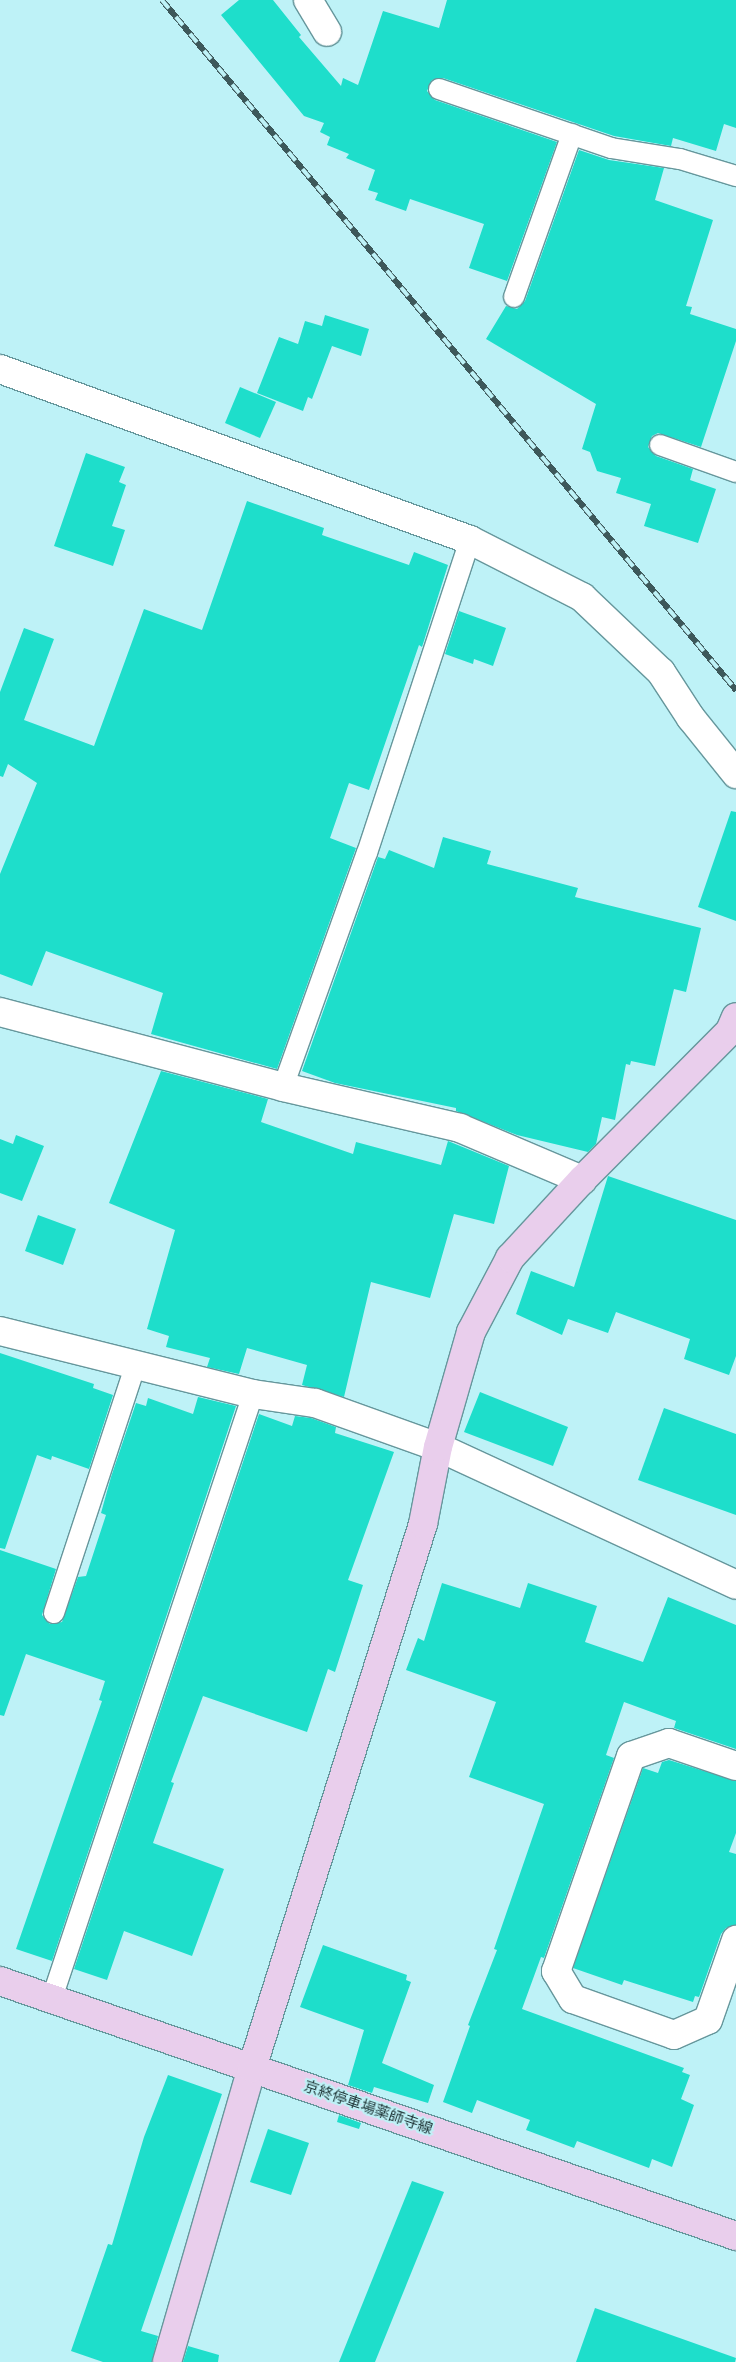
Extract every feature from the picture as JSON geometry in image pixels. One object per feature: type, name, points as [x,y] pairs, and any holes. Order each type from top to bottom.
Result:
[{"type":"street","points":[[308,0],[328,32]]},
{"type":"street","points":[[0,370],[470,540],[582,597],[661,672],[691,718],[736,774]]},
{"type":"street","points":[[0,1012],[283,1087],[460,1128],[582,1180]]},
{"type":"street","points":[[167,2362],[252,2068],[423,1524],[438,1447],[470,1332],[510,1258],[582,1180],[730,1031],[736,1017]]},
{"type":"street","points":[[0,1331],[254,1394],[315,1403],[438,1447],[736,1585]]},
{"type":"street","points":[[736,1766],[669,1743],[631,1756],[556,1971],[573,1999],[674,2035],[708,2020],[736,1940]]},
{"type":"street","name":"京終停車場薬師寺線","points":[[0,1980],[736,2236]]},
{"type":"lane","points":[[439,89],[611,148],[680,159],[736,176]]},
{"type":"lane","points":[[514,297],[572,134]]},
{"type":"lane","points":[[660,445],[736,472]]},
{"type":"lane","points":[[283,1087],[367,854],[470,540]]},
{"type":"lane","points":[[54,1613],[136,1364]]},
{"type":"lane","points":[[52,1998],[254,1394]]},
{"type":"building","points":[[239,0],[273,0],[301,35],[299,37],[341,86],[343,78],[358,85],[383,11],[439,28],[447,0],[736,0],[736,128],[724,124],[716,151],[673,138],[671,146],[614,136],[443,78],[432,80],[427,91],[435,100],[557,142],[507,281],[469,268],[484,224],[410,199],[406,211],[375,200],[378,193],[368,190],[375,170],[346,158],[349,154],[327,145],[330,137],[320,132],[324,123],[304,116],[221,15]]},
{"type":"building","points":[[579,150],[609,160],[664,168],[655,200],[713,220],[686,306],[692,307],[690,314],[736,329],[736,341],[701,447],[658,433],[652,436],[648,447],[656,456],[693,469],[690,480],[716,489],[698,543],[644,526],[651,504],[616,493],[621,478],[597,471],[590,452],[582,449],[596,404],[486,339],[506,306],[517,309],[525,301]]},
{"type":"building","points":[[325,315],[369,329],[361,356],[332,346],[312,399],[308,397],[303,411],[257,393],[279,337],[298,344],[305,321],[322,326]]},
{"type":"building","points":[[240,387],[276,402],[260,438],[225,423]]},
{"type":"building","points":[[86,453],[125,467],[119,482],[126,485],[112,526],[125,530],[113,566],[54,546]]},
{"type":"building","points":[[247,501],[324,528],[322,535],[409,565],[414,552],[448,565],[422,647],[419,645],[369,790],[349,783],[330,838],[356,848],[277,1069],[151,1034],[163,993],[46,951],[32,986],[0,974],[0,874],[37,783],[8,764],[3,777],[0,776],[0,692],[24,628],[54,639],[24,720],[94,746],[144,609],[202,630]]},
{"type":"building","points":[[459,611],[506,628],[493,666],[474,659],[473,664],[445,654]]},
{"type":"building","points":[[731,811],[736,812],[736,921],[698,907]]},
{"type":"building","points":[[443,837],[491,851],[487,864],[578,888],[575,897],[701,928],[686,992],[674,989],[655,1066],[631,1061],[630,1065],[626,1064],[615,1120],[602,1117],[596,1144],[588,1152],[517,1135],[456,1111],[456,1108],[335,1083],[302,1071],[378,857],[385,859],[389,850],[434,868]]},
{"type":"building","points":[[161,1071],[268,1099],[261,1122],[353,1154],[356,1142],[441,1165],[448,1141],[509,1166],[494,1224],[454,1214],[430,1298],[371,1282],[344,1397],[302,1385],[307,1365],[247,1348],[239,1374],[207,1367],[210,1358],[166,1347],[169,1336],[147,1329],[175,1230],[109,1203]]},
{"type":"building","points":[[16,1135],[44,1146],[22,1201],[0,1193],[0,1139],[13,1144]]},
{"type":"building","points":[[608,1176],[736,1220],[736,1356],[729,1375],[684,1359],[690,1339],[616,1312],[608,1333],[568,1319],[562,1335],[516,1314],[531,1271],[574,1287]]},
{"type":"building","points":[[38,1215],[76,1229],[63,1265],[25,1251]]},
{"type":"building","points":[[0,1353],[94,1384],[93,1388],[113,1395],[89,1469],[52,1456],[51,1460],[37,1455],[5,1549],[0,1548]]},
{"type":"building","points":[[480,1392],[568,1427],[553,1466],[464,1432]]},
{"type":"building","points":[[198,1397],[236,1406],[52,1961],[16,1949],[102,1701],[99,1700],[105,1681],[26,1654],[4,1716],[0,1715],[0,1550],[56,1569],[42,1615],[50,1624],[62,1622],[78,1577],[86,1576],[106,1515],[101,1513],[111,1477],[136,1403],[146,1406],[148,1398],[193,1414]]},
{"type":"building","points":[[664,1408],[736,1434],[736,1515],[638,1480]]},
{"type":"building","points":[[259,1414],[292,1426],[295,1416],[311,1418],[336,1427],[335,1433],[394,1452],[348,1580],[363,1585],[335,1672],[328,1669],[307,1732],[203,1696],[171,1782],[174,1783],[153,1843],[224,1869],[192,1956],[124,1931],[107,1980],[74,1969]]},
{"type":"building","points":[[442,1583],[520,1608],[528,1583],[597,1606],[585,1642],[643,1662],[668,1597],[736,1625],[736,1749],[674,1728],[676,1721],[624,1702],[606,1755],[614,1758],[544,1958],[541,1957],[522,2009],[684,2068],[682,2072],[690,2075],[681,2099],[694,2105],[672,2167],[652,2159],[649,2168],[577,2141],[574,2148],[526,2130],[530,2120],[477,2100],[472,2113],[443,2102],[470,2026],[468,2025],[497,1950],[494,1949],[544,1804],[469,1777],[496,1702],[406,1670],[418,1638],[424,1641]]},
{"type":"building","points":[[669,1760],[736,1781],[736,1833],[729,1852],[736,1854],[736,1925],[726,1928],[721,1934],[699,1997],[695,1996],[693,2002],[624,1980],[622,1985],[573,1968],[643,1768],[658,1773],[662,1762]]},
{"type":"building","points":[[323,1945],[407,1975],[406,1980],[411,1982],[382,2063],[434,2085],[428,2103],[374,2087],[372,2093],[348,2085],[364,2030],[300,2007]]},
{"type":"building","points":[[168,2075],[222,2094],[141,2331],[158,2336],[152,2362],[103,2362],[71,2351],[108,2244],[112,2245],[144,2137]]},
{"type":"building","points":[[339,2115],[361,2123],[359,2129],[337,2122]]},
{"type":"building","points":[[268,2129],[309,2143],[291,2195],[250,2182]]},
{"type":"building","points":[[412,2181],[444,2192],[375,2362],[339,2362]]},
{"type":"building","points":[[595,2308],[736,2358],[735,2362],[576,2362]]},
{"type":"building","points":[[188,2346],[219,2355],[218,2362],[183,2362]]},
{"type":"railway","points":[[162,0],[736,690]]}]
